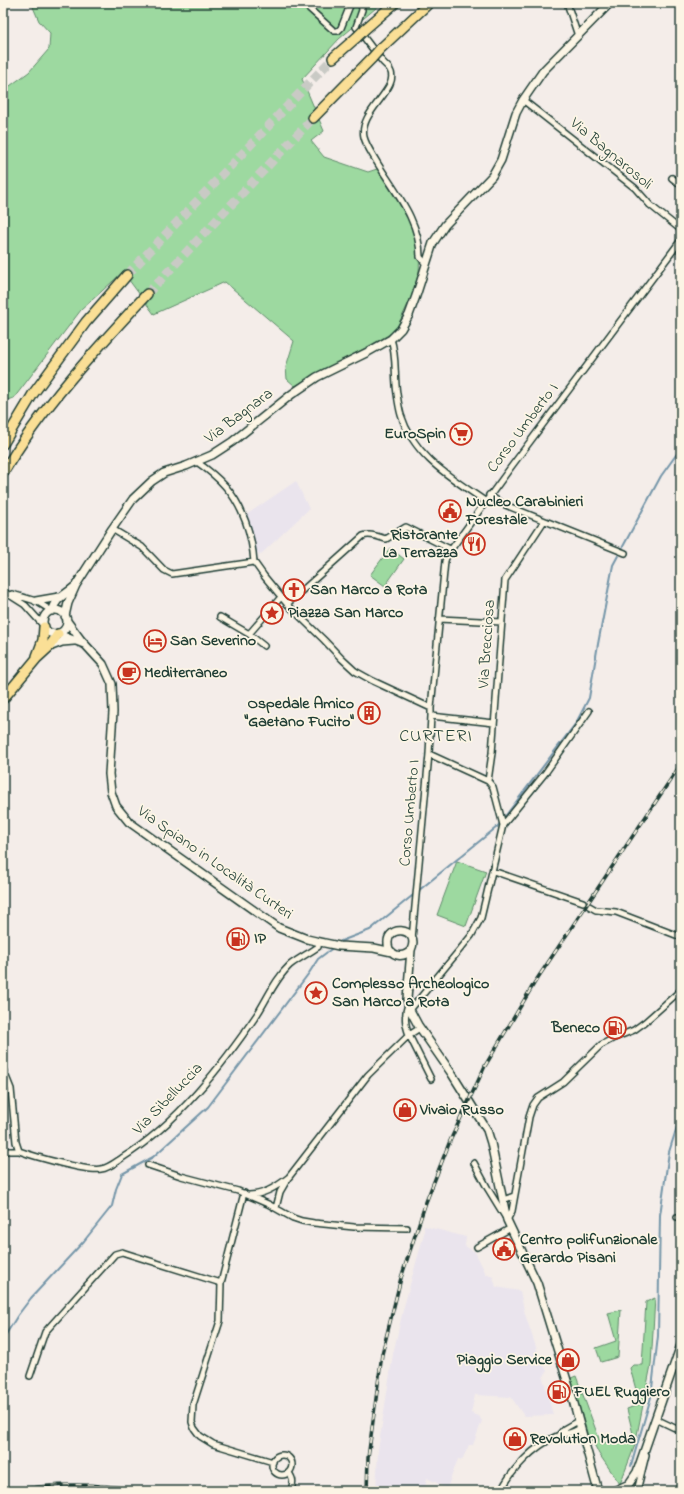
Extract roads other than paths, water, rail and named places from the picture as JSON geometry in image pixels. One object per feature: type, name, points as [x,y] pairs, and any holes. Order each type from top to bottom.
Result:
[{"type":"highway","points":[[333,58],[395,3]]},
{"type":"highway","points":[[313,118],[380,49],[429,3]]},
{"type":"highway","points":[[3,444],[33,394],[86,322],[127,275]]},
{"type":"highway","points":[[3,473],[50,404],[147,294]]},
{"type":"highway","points":[[37,658],[43,640],[44,626]]},
{"type":"highway","points":[[3,699],[37,658],[49,647],[58,634]]},
{"type":"main road","name":"Via Bagnara","points":[[66,619],[68,604],[76,585],[133,499],[152,481],[164,473],[197,462],[212,455],[232,442],[292,394],[317,377],[391,339],[401,329],[409,315],[433,243],[440,232],[492,176],[501,160],[516,113],[523,100],[543,71],[610,3]]},
{"type":"main road","name":"Via Bagnara","points":[[52,611],[54,604],[59,597],[76,585]]},
{"type":"main road","points":[[36,601],[59,597]]},
{"type":"main road","points":[[52,611],[60,612],[66,619],[65,629],[58,634],[51,634],[44,626],[43,622],[46,615],[52,611]]},
{"type":"main road","name":"Via Spiano in Località Curteri","points":[[66,619],[103,664],[112,684],[113,712],[109,774],[111,792],[116,806],[129,822],[279,928],[307,939],[338,946],[374,948],[392,952]]},
{"type":"main road","name":"Via Spiano in Località Curteri","points":[[58,634],[87,646]]},
{"type":"main road","points":[[49,647],[62,642],[76,641]]},
{"type":"main road","points":[[374,948],[388,940],[392,933],[400,930],[407,932],[412,939],[413,946],[411,950],[407,999],[409,1007],[420,1028],[452,1074],[487,1130],[507,1220],[537,1283],[597,1488],[604,1491]]},
{"type":"main road","points":[[388,940],[389,949],[400,956],[410,968]]},
{"type":"main road","points":[[400,956],[411,950]]},
{"type":"main road","points":[[624,1491],[632,1482],[637,1472],[681,1346]]},
{"type":"main road","points":[[614,1491],[632,1482]]},
{"type":"street","points":[[303,3],[334,31],[338,31],[341,28],[351,3]]},
{"type":"street","points":[[567,3],[578,36]]},
{"type":"street","points":[[362,4],[362,10],[356,27],[390,70],[392,78],[390,84],[369,112],[364,124],[364,137],[380,168],[408,209],[420,244],[420,257],[426,264]]},
{"type":"street","name":"Via Bagnarosoli","points":[[523,100],[635,188],[650,205],[681,230]]},
{"type":"street","points":[[672,178],[681,185]]},
{"type":"street","name":"Corso Umberto I","points":[[412,939],[445,561],[450,549],[489,495],[681,240]]},
{"type":"street","points":[[391,339],[395,350],[396,389],[401,415],[411,437],[427,458],[442,472],[486,501]]},
{"type":"street","points":[[197,462],[220,480],[238,503],[249,535],[254,562],[287,604],[355,671],[431,708]]},
{"type":"street","points":[[489,495],[502,504],[625,552]]},
{"type":"street","name":"Via Brecciosa","points":[[488,781],[505,580],[544,521]]},
{"type":"street","points":[[287,604],[363,536],[370,534],[386,539],[406,528],[450,549]]},
{"type":"street","points":[[112,529],[142,547],[164,570],[172,574],[254,562]]},
{"type":"street","points":[[4,591],[36,601],[52,611]]},
{"type":"street","points":[[4,591],[25,605],[44,626]]},
{"type":"street","points":[[249,634],[281,597]]},
{"type":"street","points":[[220,617],[249,634],[264,646]]},
{"type":"street","points":[[439,619],[502,622]]},
{"type":"street","points":[[503,824],[546,772],[589,711]]},
{"type":"street","points":[[432,716],[494,723]]},
{"type":"street","points":[[429,754],[488,781],[493,787],[503,824],[481,918],[471,936],[409,1007],[405,1015],[405,1025],[409,1035],[431,1079]]},
{"type":"street","points":[[492,871],[583,902]]},
{"type":"street","points":[[589,906],[596,910],[616,912],[681,937]]},
{"type":"street","points":[[404,931],[414,922]]},
{"type":"street","name":"Via Sibelluccia","points":[[3,1151],[19,1151],[70,1165],[95,1170],[102,1169],[136,1150],[160,1130],[195,1095],[243,1034],[282,975],[290,966],[318,947],[320,942]]},
{"type":"street","points":[[474,1162],[507,1220],[512,1211],[529,1117],[533,1105],[538,1098],[563,1082],[601,1045],[634,1030],[681,990]]},
{"type":"street","points":[[276,1208],[280,1192],[289,1177],[368,1075],[409,1035],[420,1028]]},
{"type":"street","points":[[3,1069],[11,1089],[16,1142],[19,1151]]},
{"type":"street","points":[[148,1165],[246,1194],[293,1218],[314,1223],[354,1227],[406,1228]]},
{"type":"street","points":[[246,1194],[256,1195],[278,1185],[289,1177]]},
{"type":"street","points":[[246,1194],[221,1283],[220,1321],[193,1405],[192,1422],[194,1428],[200,1436],[213,1444],[273,1462]]},
{"type":"street","points":[[503,1200],[514,1196]]},
{"type":"street","points":[[477,1247],[511,1228]]},
{"type":"street","points":[[30,1376],[45,1332],[115,1254],[122,1252],[221,1283]]},
{"type":"street","points":[[672,1370],[681,1366]]},
{"type":"street","points":[[656,1419],[681,1431]]},
{"type":"street","points":[[558,1436],[564,1429],[579,1425]]},
{"type":"street","points":[[501,1491],[524,1460],[540,1446],[558,1436],[576,1432],[579,1425]]},
{"type":"street","points":[[637,1491],[649,1439]]},
{"type":"street","points":[[280,1455],[287,1456],[292,1460],[293,1464],[289,1473],[283,1475],[276,1474],[273,1468],[273,1462],[277,1456],[280,1455]]},
{"type":"street","points":[[289,1473],[293,1479],[291,1491]]},
{"type":"waterway","points":[[337,944],[370,930],[497,827],[576,723],[589,698],[613,565],[661,476],[681,448]]},
{"type":"waterway","points":[[3,1339],[31,1298],[84,1241],[112,1206],[116,1189],[122,1174],[153,1157],[208,1107],[318,959],[334,947]]},
{"type":"waterway","points":[[631,1466],[651,1397],[658,1336],[660,1215],[669,1152],[681,1114]]},
{"type":"tunnel","points":[[127,275],[333,58]]},
{"type":"tunnel","points":[[147,294],[313,118]]},
{"type":"railway","points":[[367,1491],[368,1458],[382,1354],[401,1278],[426,1202],[450,1141],[485,1066],[535,982],[681,764]]},
{"type":"railway","points":[[16,1491],[63,1485],[110,1487],[142,1491]]},
{"type":"place","name":"EuroSpin","points":[[461,434]]},
{"type":"place","name":"Nucleo Carabinieri Forestale","points":[[450,511]]},
{"type":"place","name":"Ristorante La Terrazza","points":[[474,544]]},
{"type":"place","name":"San Marco a Rota","points":[[294,590]]},
{"type":"place","name":"Piazza San Marco","points":[[272,613]]},
{"type":"place","name":"San Severino","points":[[155,641]]},
{"type":"place","name":"Mediterraneo","points":[[129,673]]},
{"type":"place","name":"Ospedale Amico \"Gaetano Fucito\"","points":[[369,713]]},
{"type":"place","name":"IP","points":[[238,939]]},
{"type":"place","name":"Complesso Archeologico San Marco a Rota","points":[[316,993]]},
{"type":"place","name":"Beneco","points":[[615,1028]]},
{"type":"place","name":"Vivaio Russo","points":[[405,1110]]},
{"type":"place","name":"Centro polifunzionale Gerardo Pisani","points":[[504,1249]]},
{"type":"place","name":"Piaggio Service","points":[[568,1360]]},
{"type":"place","name":"FUEL Ruggiero","points":[[559,1392]]},
{"type":"place","name":"Revolution Moda","points":[[515,1439]]},
{"type":"district","name":"CURTERI","points":[[436,737]]}]
